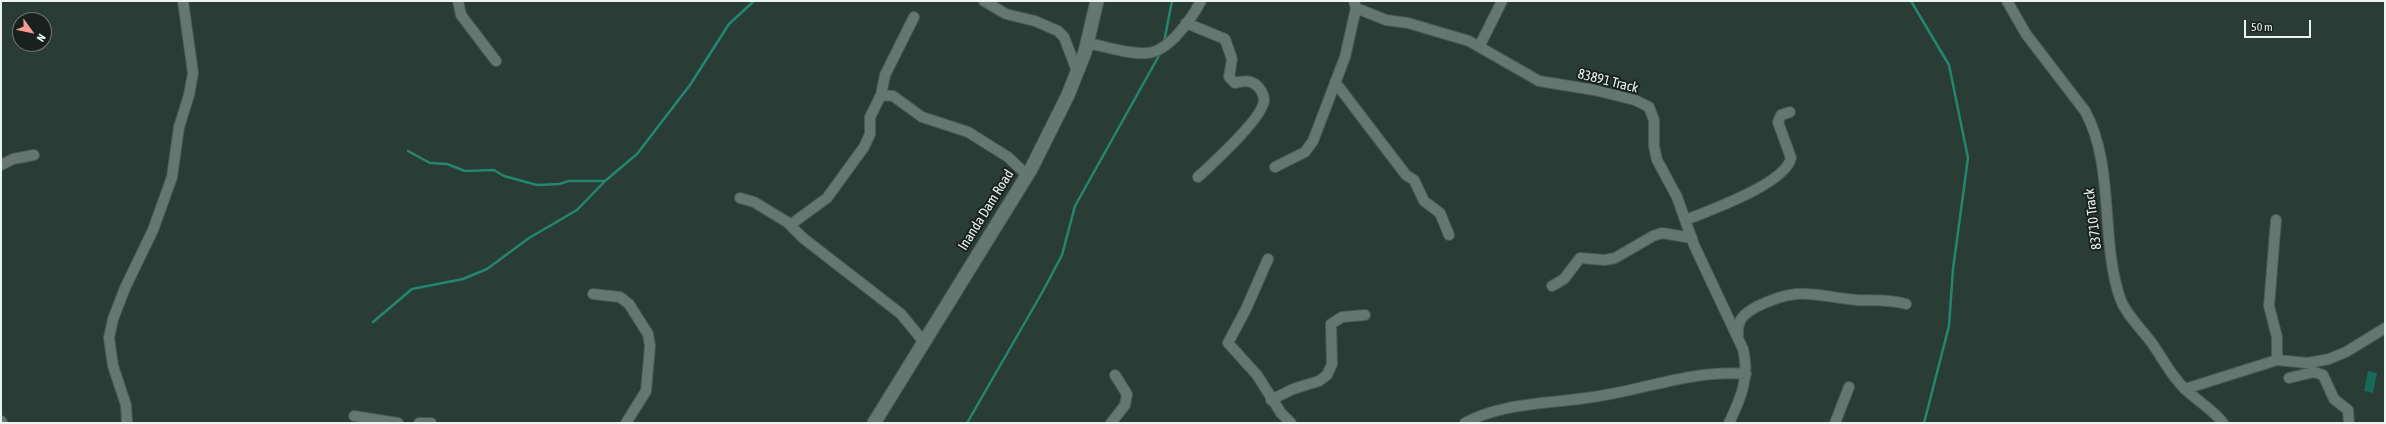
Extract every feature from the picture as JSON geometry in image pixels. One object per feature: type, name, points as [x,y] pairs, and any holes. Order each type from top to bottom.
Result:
[{"type":"street","points":[[127,423],[126,405],[113,366],[108,338],[125,288],[152,230],[172,177],[179,127],[189,95],[193,73],[183,1]]},
{"type":"street","points":[[458,1],[461,15],[496,61]]},
{"type":"street","points":[[984,1],[1006,14],[1035,21],[1058,30],[1064,37],[1077,71]]},
{"type":"street","name":"Inanda Dam Road","points":[[874,423],[923,341],[1027,175],[1068,95],[1087,43],[1097,1]]},
{"type":"street","points":[[1087,43],[1149,53],[1163,47],[1186,24],[1201,1]]},
{"type":"street","points":[[1480,45],[1502,1]]},
{"type":"street","name":"83710 Track","points":[[2006,1],[2026,34],[2085,111],[2092,124],[2100,159],[2110,248],[2120,300],[2127,312],[2152,343],[2166,368],[2185,389],[2223,423]]},
{"type":"street","points":[[1275,167],[1300,155],[1309,148],[1345,57],[1355,5]]},
{"type":"street","name":"83891 Track","points":[[1355,5],[1386,20],[1456,36],[1480,45],[1539,80],[1594,90],[1635,100],[1649,107],[1654,120],[1654,146],[1657,160],[1677,197],[1692,238],[1739,339],[1746,360],[1746,374],[1741,397],[1729,423]]},
{"type":"street","points":[[790,225],[827,198],[854,163],[870,134],[870,117],[881,95],[884,75],[914,17]]},
{"type":"street","points":[[1186,24],[1225,39],[1232,59],[1229,77],[1235,82],[1245,80],[1255,84],[1263,94],[1264,100],[1263,106],[1243,132],[1198,177]]},
{"type":"street","points":[[1335,82],[1406,175],[1414,180],[1424,201],[1440,213],[1449,235]]},
{"type":"street","points":[[881,95],[893,96],[922,117],[968,132],[1008,157],[1027,175]]},
{"type":"street","points":[[1686,220],[1770,182],[1787,167],[1791,158],[1778,122],[1781,115],[1790,112]]},
{"type":"street","points":[[1,165],[13,159],[34,155]]},
{"type":"street","points":[[740,198],[754,202],[790,225],[803,238],[901,314],[923,341]]},
{"type":"street","points":[[2276,220],[2269,306],[2277,337],[2277,360]]},
{"type":"street","points":[[1552,286],[1564,279],[1580,258],[1605,260],[1615,258],[1653,236],[1662,233],[1692,238]]},
{"type":"street","points":[[1268,259],[1252,297],[1228,343],[1257,375],[1271,400],[1291,423]]},
{"type":"street","points":[[1739,339],[1738,323],[1742,316],[1785,294],[1802,293],[1858,300],[1892,300],[1906,304]]},
{"type":"street","points":[[593,294],[620,297],[629,304],[648,334],[650,346],[646,391],[626,423]]},
{"type":"street","points":[[1271,400],[1293,389],[1319,381],[1327,375],[1332,364],[1331,324],[1342,318],[1365,315]]},
{"type":"street","points":[[2185,389],[2277,360],[2308,363],[2329,359],[2346,352],[2385,328]]},
{"type":"street","points":[[1465,423],[1493,412],[1526,405],[1593,397],[1720,372],[1746,374]]},
{"type":"street","points":[[2289,378],[2314,372],[2323,375],[2334,399],[2348,410],[2349,423]]},
{"type":"street","points":[[1111,423],[1125,405],[1128,394],[1115,375]]},
{"type":"street","points":[[1835,423],[1849,387]]},
{"type":"street","points":[[354,416],[398,423]]},
{"type":"street","points":[[419,423],[431,423]]},
{"type":"green space","points":[[2368,371],[2377,373],[2373,393],[2364,391]]},
{"type":"waterway","points":[[373,322],[412,289],[463,279],[487,269],[529,238],[577,210],[605,181],[637,154],[690,85],[729,24],[754,1]]},
{"type":"waterway","points":[[1164,42],[1172,1]]},
{"type":"waterway","points":[[1911,1],[1949,65],[1968,158],[1953,269],[1949,326],[1924,423]]},
{"type":"waterway","points":[[967,423],[1062,255],[1075,206],[1161,52]]},
{"type":"waterway","points":[[408,151],[430,163],[447,164],[465,171],[494,170],[504,176],[537,185],[559,184],[569,181],[605,181]]}]
